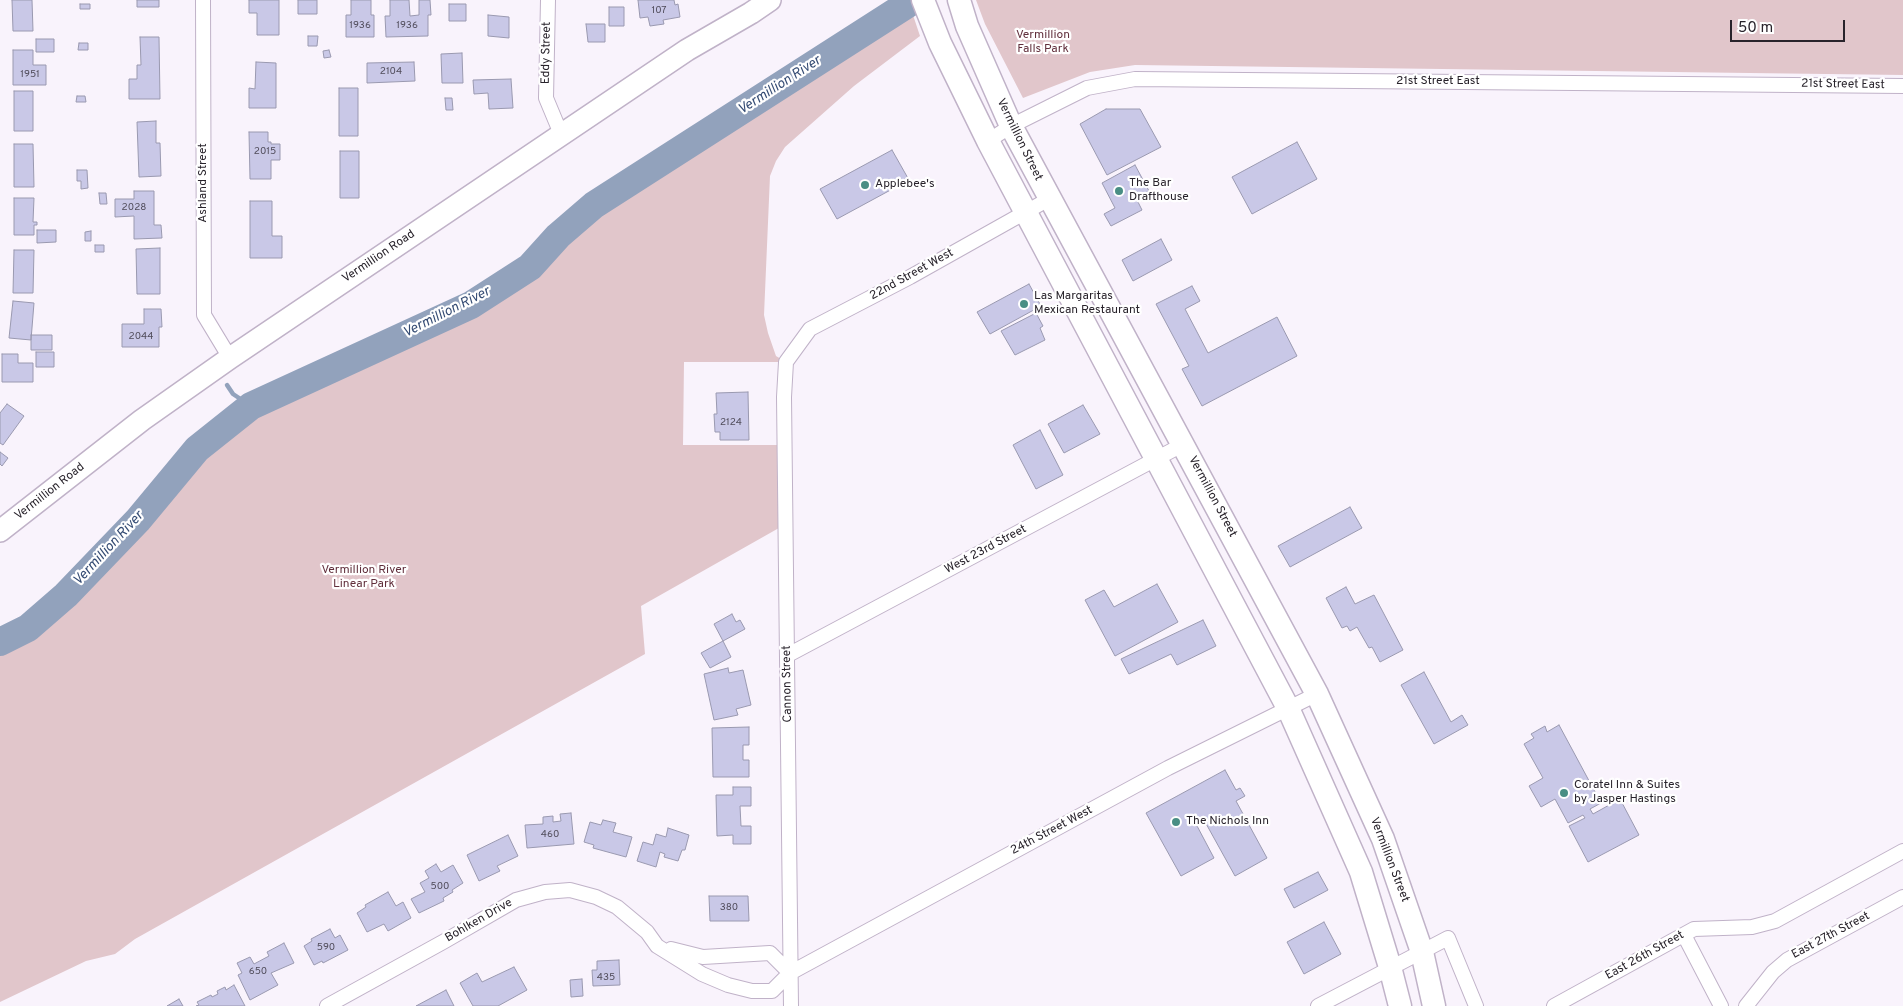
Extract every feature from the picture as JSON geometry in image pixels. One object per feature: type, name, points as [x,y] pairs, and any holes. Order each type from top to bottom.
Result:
[{"type":"highway","points":[[923,0],[940,43],[988,141],[1288,708],[1361,872],[1400,1006]]},
{"type":"highway","name":"Vermillion Street","points":[[959,0],[967,26],[1011,126],[1049,199],[1184,444],[1316,694],[1383,839],[1422,952],[1434,1006]]},
{"type":"main road","name":"Vermillion Road","points":[[0,531],[142,420],[230,358],[687,50],[770,0]]},
{"type":"street","name":"Ashland Street","points":[[203,0],[204,315],[230,358]]},
{"type":"street","name":"Eddy Street","points":[[548,0],[546,98],[561,134]]},
{"type":"street","name":"21st Street East","points":[[988,141],[1011,126],[1087,88],[1135,79],[1903,86]]},
{"type":"street","name":"22nd Street West","points":[[786,362],[810,329],[910,277],[1049,199]]},
{"type":"street","name":"Cannon Street","points":[[786,362],[784,397],[791,1006]]},
{"type":"street","name":"West 23rd Street","points":[[788,655],[1184,444]]},
{"type":"street","name":"24th Street West","points":[[790,973],[1168,768],[1316,694]]},
{"type":"street","name":"East 26th Street","points":[[1554,1006],[1694,929],[1752,927],[1775,921],[1903,851]]},
{"type":"street","name":"Bohlken Drive","points":[[326,1006],[516,900],[545,892],[570,890],[596,897],[617,907],[647,932],[658,946],[702,974],[728,986],[752,991],[772,991],[790,973]]},
{"type":"street","name":"East 27th Street","points":[[1746,1006],[1773,972],[1788,960],[1903,897]]},
{"type":"street","points":[[1684,934],[1721,1006]]},
{"type":"street","points":[[1318,1006],[1448,938],[1476,1006]]},
{"type":"street","points":[[658,946],[702,957],[770,953],[790,973]]},
{"type":"green space","name":"Vermillion Falls Park","points":[[976,0],[1903,0],[1903,75],[1135,65],[1090,72],[1023,98],[985,24]]},
{"type":"green space","name":"Vermillion River Linear Park","points":[[909,3],[920,36],[854,86],[785,147],[776,161],[770,176],[764,315],[776,356],[786,362],[684,362],[683,445],[784,445],[786,524],[641,606],[645,654],[135,939],[115,954],[86,961],[0,1002],[0,642],[28,628],[66,595],[138,520],[197,449],[251,406],[471,305],[530,267],[558,236],[594,205]]},
{"type":"building","points":[[12,0],[32,0],[33,31],[13,31]]},
{"type":"building","points":[[137,0],[159,0],[159,7],[137,7]]},
{"type":"building","points":[[249,0],[279,0],[279,35],[257,35],[257,13],[249,13]]},
{"type":"building","points":[[298,0],[317,0],[317,14],[298,14]]},
{"type":"building","points":[[351,0],[371,0],[371,15],[374,15],[374,37],[346,37],[346,15],[351,15]]},
{"type":"building","points":[[390,0],[409,0],[410,16],[419,15],[419,0],[430,0],[431,15],[428,15],[428,36],[386,37],[385,16],[390,16]]},
{"type":"building","points":[[638,0],[674,0],[675,5],[678,4],[680,17],[663,20],[664,24],[650,26],[648,17],[640,18]]},
{"type":"building","points":[[80,4],[90,4],[90,9],[80,9]]},
{"type":"building","points":[[449,4],[466,4],[466,21],[449,21]]},
{"type":"building","points":[[609,7],[624,7],[624,26],[609,26]]},
{"type":"building","points":[[488,15],[509,17],[509,38],[488,36]]},
{"type":"building","points":[[586,24],[605,24],[605,42],[588,42]]},
{"type":"building","points":[[308,36],[318,36],[317,46],[308,46]]},
{"type":"building","points":[[140,37],[159,37],[160,99],[129,99],[129,79],[137,79],[137,65],[141,65]]},
{"type":"building","points":[[36,39],[54,39],[54,52],[36,52]]},
{"type":"building","points":[[79,43],[88,43],[88,50],[78,50]]},
{"type":"building","points":[[13,50],[33,50],[33,65],[46,65],[46,85],[13,85]]},
{"type":"building","points":[[329,50],[331,57],[324,58],[323,51]]},
{"type":"building","points":[[462,53],[463,83],[442,83],[441,54]]},
{"type":"building","points":[[256,62],[276,63],[276,108],[249,108],[249,88],[255,89]]},
{"type":"building","points":[[414,62],[415,81],[367,83],[367,63]]},
{"type":"building","points":[[511,79],[513,108],[489,109],[488,93],[474,94],[473,80]]},
{"type":"building","points":[[339,88],[358,88],[358,136],[339,136]]},
{"type":"building","points":[[14,91],[33,91],[33,131],[14,131]]},
{"type":"building","points":[[77,96],[85,96],[86,102],[76,102]]},
{"type":"building","points":[[445,98],[452,98],[453,110],[446,110]]},
{"type":"building","points":[[1106,109],[1140,109],[1161,147],[1107,175],[1080,124]]},
{"type":"building","points":[[156,121],[156,143],[160,143],[161,176],[139,177],[137,122]]},
{"type":"building","points":[[249,132],[268,132],[268,142],[280,144],[280,160],[271,160],[271,179],[250,179]]},
{"type":"building","points":[[1297,142],[1317,179],[1252,214],[1232,177]]},
{"type":"building","points":[[14,144],[33,144],[34,187],[14,187]]},
{"type":"building","name":"Applebee's","points":[[892,150],[909,180],[837,219],[820,189]]},
{"type":"building","points":[[340,151],[359,151],[359,198],[340,198]]},
{"type":"building","points":[[1135,165],[1149,191],[1136,198],[1142,210],[1111,226],[1104,214],[1115,208],[1102,183]]},
{"type":"building","points":[[77,170],[87,170],[88,188],[81,189],[81,181],[77,181]]},
{"type":"building","points":[[134,191],[154,191],[154,225],[161,225],[162,238],[134,239],[134,216],[115,217],[115,199],[134,199]]},
{"type":"building","points":[[99,193],[106,193],[107,204],[100,204]]},
{"type":"building","points":[[14,198],[34,198],[33,222],[37,222],[37,225],[34,225],[34,235],[14,235]]},
{"type":"building","points":[[250,201],[272,201],[272,236],[282,236],[282,258],[250,258]]},
{"type":"building","points":[[37,230],[56,230],[56,242],[37,243]]},
{"type":"building","points":[[91,231],[91,241],[85,241],[85,232]]},
{"type":"building","points":[[1161,239],[1172,260],[1133,281],[1122,260]]},
{"type":"building","points":[[95,245],[104,245],[104,252],[95,252]]},
{"type":"building","points":[[160,248],[160,294],[137,294],[136,249]]},
{"type":"building","points":[[14,250],[34,250],[33,293],[13,293]]},
{"type":"building","points":[[1029,284],[1041,306],[990,334],[977,312]]},
{"type":"building","points":[[1192,286],[1200,301],[1185,309],[1208,353],[1277,317],[1297,356],[1202,406],[1182,369],[1189,366],[1156,304]]},
{"type":"building","points":[[13,301],[34,303],[31,340],[9,338]]},
{"type":"building","points":[[144,309],[161,309],[162,327],[159,327],[159,347],[122,347],[122,324],[144,324]]},
{"type":"building","points":[[1036,313],[1043,326],[1040,328],[1045,340],[1015,355],[1001,331]]},
{"type":"building","points":[[31,335],[52,335],[52,350],[31,350]]},
{"type":"building","points":[[36,352],[54,352],[54,367],[36,367]]},
{"type":"building","points":[[2,354],[18,354],[18,363],[33,363],[33,382],[2,382]]},
{"type":"building","points":[[748,392],[749,440],[720,440],[720,432],[715,432],[714,414],[717,414],[716,393]]},
{"type":"building","points":[[7,404],[24,416],[3,445],[0,443],[0,413]]},
{"type":"building","points":[[1083,405],[1100,434],[1064,453],[1048,424]]},
{"type":"building","points":[[1040,430],[1063,475],[1036,489],[1013,445]]},
{"type":"building","points":[[0,452],[8,458],[2,466],[0,464]]},
{"type":"building","points":[[1350,507],[1362,528],[1290,567],[1278,546]]},
{"type":"building","points":[[1157,584],[1178,622],[1115,656],[1085,600],[1104,590],[1114,607]]},
{"type":"building","points":[[1346,587],[1355,604],[1374,595],[1403,650],[1380,662],[1372,647],[1369,648],[1357,627],[1350,631],[1347,626],[1342,628],[1326,598]]},
{"type":"building","points":[[732,614],[736,622],[740,620],[745,629],[723,641],[714,624]]},
{"type":"building","points":[[1203,620],[1216,646],[1177,665],[1171,654],[1129,674],[1121,659]]},
{"type":"building","points":[[723,641],[731,657],[710,668],[701,653]]},
{"type":"building","points":[[728,668],[729,673],[743,670],[751,705],[736,709],[738,715],[714,720],[704,674]]},
{"type":"building","points":[[1424,672],[1451,722],[1462,715],[1468,725],[1434,744],[1401,685]]},
{"type":"building","name":"Coratel Inn & Suites by Jasper Hastings","points":[[1559,725],[1601,803],[1590,809],[1593,814],[1620,799],[1639,835],[1588,862],[1569,826],[1585,818],[1583,815],[1568,823],[1555,799],[1541,807],[1529,786],[1543,778],[1524,744],[1534,738],[1531,734],[1545,726],[1547,732]]},
{"type":"building","points":[[749,727],[749,745],[743,745],[743,760],[749,760],[749,777],[713,777],[712,728]]},
{"type":"building","name":"The Nichols Inn","points":[[1225,770],[1236,790],[1240,788],[1245,796],[1236,801],[1267,858],[1235,876],[1204,820],[1196,824],[1214,858],[1181,876],[1146,813]]},
{"type":"building","points":[[733,787],[751,787],[751,806],[740,806],[741,826],[751,826],[751,844],[733,844],[733,835],[717,836],[716,795],[733,795]]},
{"type":"building","points":[[571,813],[574,844],[527,848],[525,825],[543,824],[543,817],[553,816],[553,822],[561,821],[560,814]]},
{"type":"building","points":[[603,820],[616,823],[613,832],[632,837],[626,857],[593,848],[594,845],[584,842],[590,822],[601,825]]},
{"type":"building","points":[[668,828],[689,835],[685,850],[682,850],[678,861],[664,857],[665,854],[660,852],[656,867],[637,861],[643,842],[653,845],[656,834],[666,837]]},
{"type":"building","points":[[508,835],[518,856],[497,866],[500,871],[479,881],[467,855]]},
{"type":"building","points":[[436,864],[441,872],[453,865],[463,883],[443,898],[444,901],[419,913],[411,899],[425,892],[420,883],[429,878],[425,871]]},
{"type":"building","points":[[1318,872],[1328,890],[1294,908],[1284,889]]},
{"type":"building","points":[[388,892],[396,906],[403,902],[411,918],[388,931],[384,924],[367,932],[357,913],[366,907],[365,905]]},
{"type":"building","points":[[709,896],[748,896],[749,921],[710,921]]},
{"type":"building","points":[[1324,922],[1341,954],[1304,974],[1287,942]]},
{"type":"building","points":[[330,929],[335,938],[340,935],[348,950],[323,963],[322,961],[314,965],[304,946],[312,941],[311,939]]},
{"type":"building","points":[[284,943],[294,963],[271,973],[278,985],[250,1000],[238,975],[242,973],[237,963],[250,957],[254,964],[269,956],[267,952]]},
{"type":"building","points":[[619,960],[620,985],[593,986],[592,970],[597,970],[597,961]]},
{"type":"building","points":[[514,967],[527,990],[498,1006],[473,1006],[460,983],[477,973],[482,982]]},
{"type":"building","points":[[582,979],[583,996],[571,997],[570,980]]},
{"type":"building","points":[[234,985],[245,1006],[196,1006],[199,1005],[197,1002],[211,995],[212,997],[218,994],[217,991],[225,987],[226,990]]},
{"type":"building","points":[[446,990],[454,1006],[416,1006]]},
{"type":"building","points":[[179,999],[183,1006],[167,1006]]},
{"type":"waterway","name":"Vermillion River","points":[[0,642],[28,628],[66,595],[138,520],[197,449],[251,406],[471,305],[530,267],[558,236],[594,205],[914,0]]},
{"type":"waterway","points":[[227,385],[233,394],[251,406]]},
{"type":"place","name":"Applebee's","points":[[865,185]]},
{"type":"place","name":"The Bar Drafthouse","points":[[1119,191]]},
{"type":"place","name":"Las Margaritas Mexican Restaurant","points":[[1024,304]]},
{"type":"place","name":"Coratel Inn & Suites by Jasper Hastings","points":[[1564,793]]},
{"type":"place","name":"The Nichols Inn","points":[[1176,822]]}]
